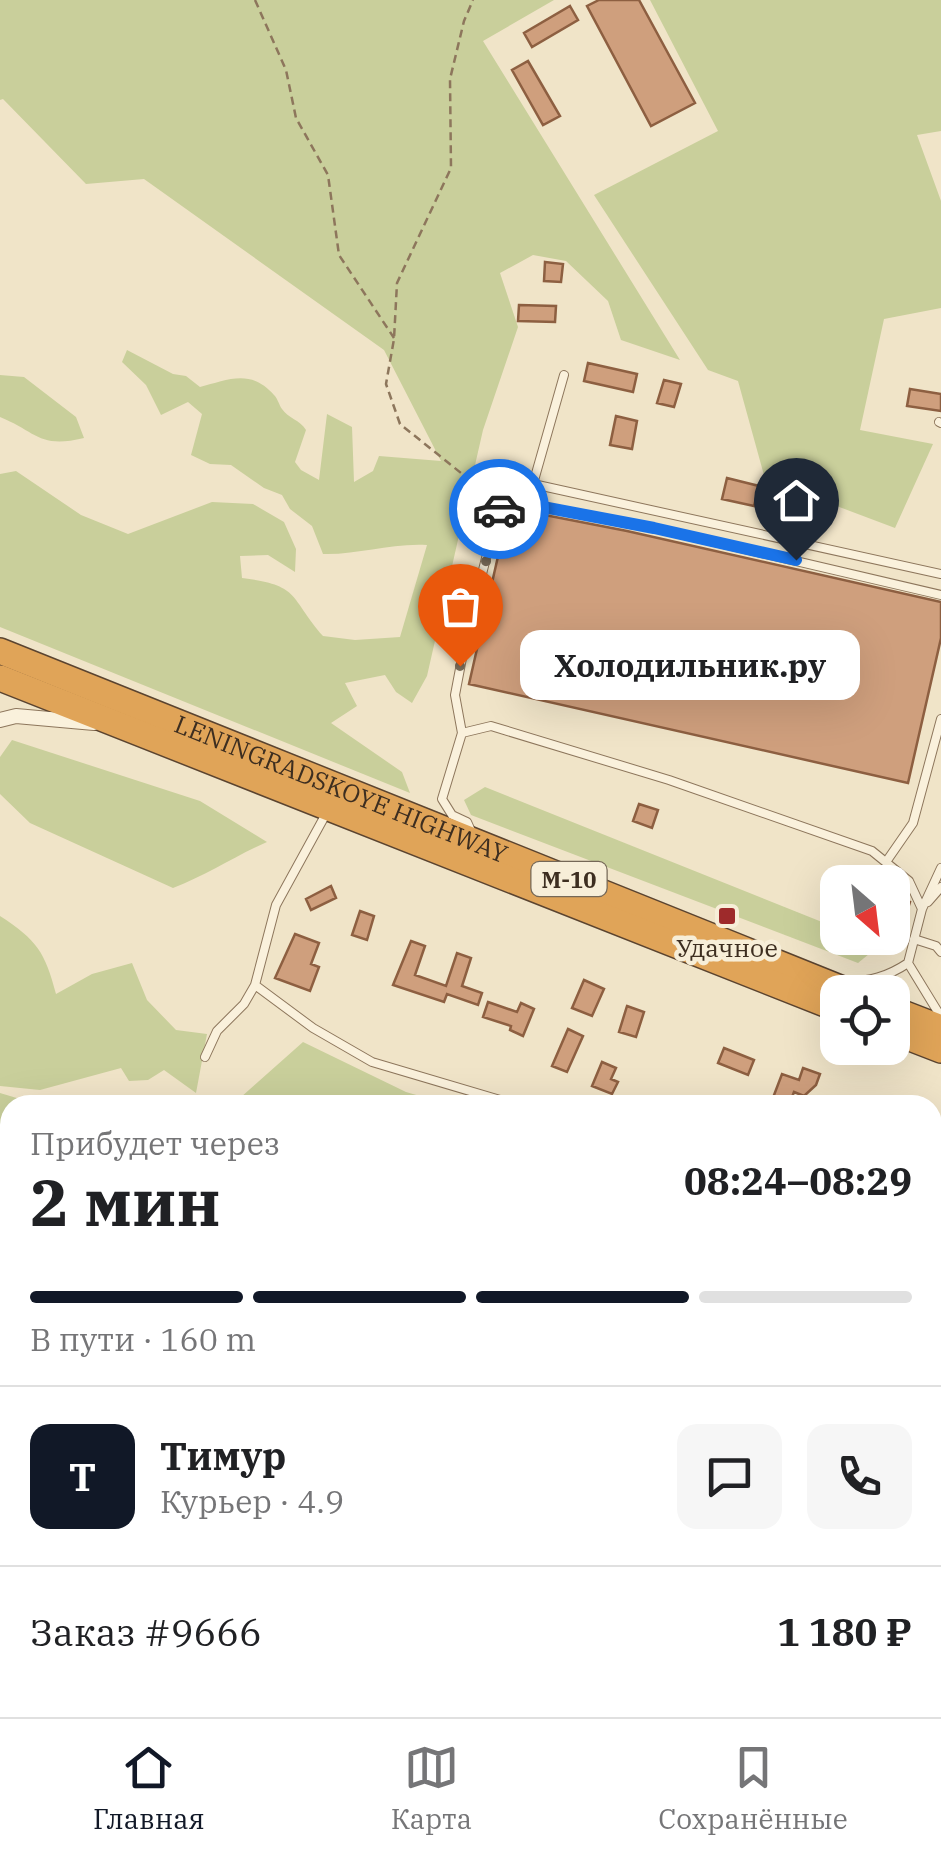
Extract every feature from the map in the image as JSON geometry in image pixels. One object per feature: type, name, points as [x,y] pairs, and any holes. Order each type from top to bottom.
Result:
[{"type":"highway","name":"LENINGRADSKOYE HIGHWAY","points":[[0,651],[820,981]]},
{"type":"highway","name":"LENINGRADSKOYE HIGHWAY","points":[[0,678],[820,1002]]},
{"type":"highway","points":[[910,1016],[941,1028]]},
{"type":"highway","points":[[910,1038],[941,1050]]},
{"type":"street","points":[[0,720],[16,716],[119,725]]},
{"type":"lane","points":[[564,376],[533,484],[941,574]]},
{"type":"lane","points":[[476,842],[468,822],[452,815],[442,799],[462,733],[455,695],[466,637],[501,499],[654,528],[941,595]]},
{"type":"lane","points":[[886,862],[913,822],[941,719]]},
{"type":"lane","points":[[462,733],[491,726],[670,780],[872,851],[910,881],[922,910]]},
{"type":"lane","points":[[206,1057],[217,1031],[244,1004],[256,984],[276,904],[330,808]]},
{"type":"lane","points":[[890,975],[908,964],[922,910],[941,868]]},
{"type":"lane","points":[[922,910],[941,888]]},
{"type":"lane","points":[[914,939],[940,948]]},
{"type":"lane","points":[[908,964],[941,1017]]},
{"type":"lane","points":[[256,984],[313,1028],[372,1062],[484,1095]]},
{"type":"path","points":[[255,0],[286,70],[296,118],[328,174],[339,256],[394,339]]},
{"type":"path","points":[[471,481],[400,424],[386,384],[394,339],[397,283],[451,168],[450,79],[473,0]]},
{"type":"green space","points":[[0,0],[554,0],[483,41],[680,360],[621,340],[608,301],[566,261],[533,255],[500,273],[518,327],[483,430],[427,676],[412,703],[396,692],[385,675],[345,683],[357,706],[331,723],[402,772],[410,793],[0,627],[0,474],[16,471],[81,515],[128,534],[212,502],[253,504],[284,522],[296,549],[295,572],[268,555],[240,556],[242,578],[285,589],[323,636],[355,640],[400,637],[427,545],[323,554],[312,526],[290,509],[282,495],[264,488],[231,465],[210,464],[191,455],[202,414],[188,402],[161,415],[146,385],[122,362],[127,350],[173,374],[186,376],[200,387],[238,378],[257,381],[306,430],[295,462],[319,480],[327,414],[352,427],[354,482],[373,471],[379,456],[441,461],[384,350],[144,179],[86,184],[0,100]]},
{"type":"green space","points":[[650,0],[941,0],[941,131],[917,135],[941,201],[941,308],[884,319],[860,430],[933,444],[895,528],[765,479],[738,381],[708,370],[594,195],[718,131]]},
{"type":"green space","points":[[0,375],[24,377],[76,417],[84,438],[47,440],[0,417]]},
{"type":"green space","points":[[12,740],[200,801],[267,842],[173,888],[30,823],[0,794],[0,757]]},
{"type":"green space","points":[[485,787],[820,921],[820,948],[471,815],[464,800]]},
{"type":"green space","points":[[0,916],[38,948],[56,994],[92,974],[132,963],[147,1000],[176,1030],[207,1034],[196,1093],[164,1070],[148,1080],[129,1081],[121,1068],[40,1090],[0,1086]]},
{"type":"green space","points":[[837,955],[868,955],[858,963]]},
{"type":"green space","points":[[303,1042],[416,1095],[243,1095]]},
{"type":"building","points":[[599,0],[639,0],[695,103],[651,126],[587,6]]},
{"type":"building","points":[[570,6],[578,20],[532,47],[524,33]]},
{"type":"building","points":[[528,61],[560,116],[543,125],[512,70]]},
{"type":"building","points":[[545,262],[563,264],[561,282],[544,281]]},
{"type":"building","points":[[519,305],[556,306],[555,322],[518,321]]},
{"type":"building","points":[[588,363],[637,374],[633,392],[584,381]]},
{"type":"building","points":[[664,380],[681,384],[674,407],[657,403]]},
{"type":"building","points":[[910,389],[941,394],[941,411],[907,406]]},
{"type":"building","points":[[616,416],[637,421],[632,449],[610,445]]},
{"type":"building","points":[[727,478],[759,486],[754,506],[722,499]]},
{"type":"building","points":[[509,508],[941,602],[941,638],[908,783],[469,684]]},
{"type":"building","points":[[639,804],[658,810],[652,828],[633,821]]},
{"type":"building","points":[[331,886],[336,898],[311,910],[306,899]]},
{"type":"building","points":[[360,911],[374,916],[367,940],[352,935]]},
{"type":"building","points":[[295,934],[319,943],[311,964],[319,967],[310,991],[275,978]]},
{"type":"building","points":[[411,941],[425,946],[415,975],[446,986],[457,953],[471,958],[462,986],[482,993],[478,1005],[447,994],[444,1002],[393,985]]},
{"type":"building","points":[[584,980],[604,989],[592,1016],[572,1008]]},
{"type":"building","points":[[488,1002],[517,1012],[521,1003],[534,1009],[523,1036],[510,1030],[511,1026],[483,1017]]},
{"type":"building","points":[[627,1006],[644,1012],[636,1037],[619,1032]]},
{"type":"building","points":[[568,1029],[583,1036],[567,1072],[552,1066]]},
{"type":"building","points":[[724,1048],[754,1060],[748,1075],[718,1063]]},
{"type":"building","points":[[602,1062],[616,1068],[611,1079],[618,1082],[612,1094],[592,1086]]},
{"type":"building","points":[[803,1068],[820,1074],[816,1085],[805,1095],[774,1095],[782,1074],[799,1080]]},
{"type":"way so far","points":[[460,666],[499,509]]},
{"type":"place","name":"Холодильник.ру","points":[[460,666]]},
{"type":"place","name":"Удачное","points":[[727,916]]},
{"type":"route","points":[[499,509],[501,499],[796,560]]}]
